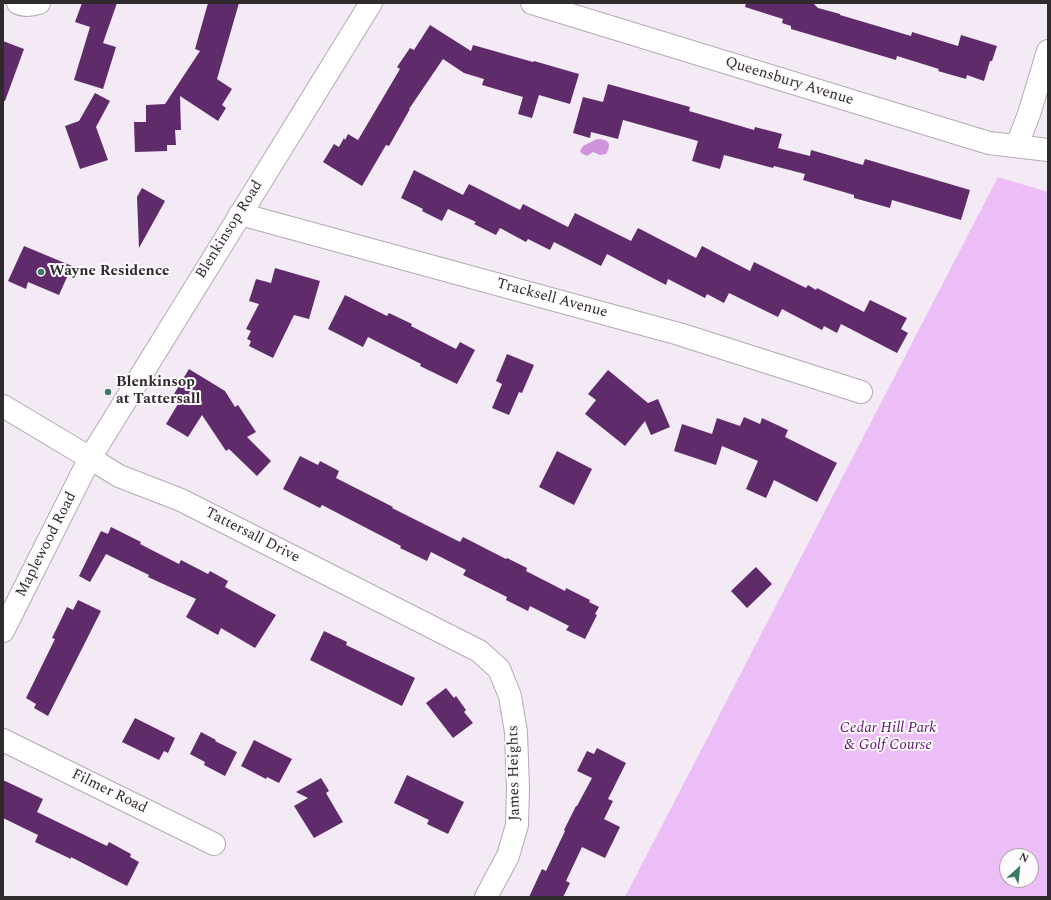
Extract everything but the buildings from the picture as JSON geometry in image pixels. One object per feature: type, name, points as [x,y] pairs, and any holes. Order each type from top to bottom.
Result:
[{"type":"street","points":[[18,3],[33,5],[39,3]]},
{"type":"street","name":"Blenkinsop Road","points":[[90,458],[371,3]]},
{"type":"street","name":"Queensbury Avenue","points":[[532,3],[989,143],[1017,145],[1048,150]]},
{"type":"street","points":[[1017,145],[1029,114],[1048,51]]},
{"type":"street","name":"Tracksell Avenue","points":[[240,214],[679,334],[861,392]]},
{"type":"street","name":"Tattersall Drive","points":[[3,406],[119,476],[181,500],[479,651],[499,669]]},
{"type":"street","name":"Maplewood Road","points":[[3,631],[90,458]]},
{"type":"street","name":"James Heights","points":[[486,897],[508,856],[517,825],[518,788],[516,732],[510,696],[499,669]]},
{"type":"street","name":"Filmer Road","points":[[3,740],[214,844]]},
{"type":"green space","name":"Cedar Hill Park & Golf Course","points":[[998,177],[1048,192],[1048,897],[625,897]]},
{"type":"shaded area","points":[[597,139],[607,141],[609,147],[606,154],[600,155],[593,152],[587,156],[581,153],[580,151],[583,146]]},
{"type":"place","name":"Wayne Residence","points":[[41,272]]},
{"type":"place","name":"Blenkinsop at Tattersall","points":[[108,392]]}]
